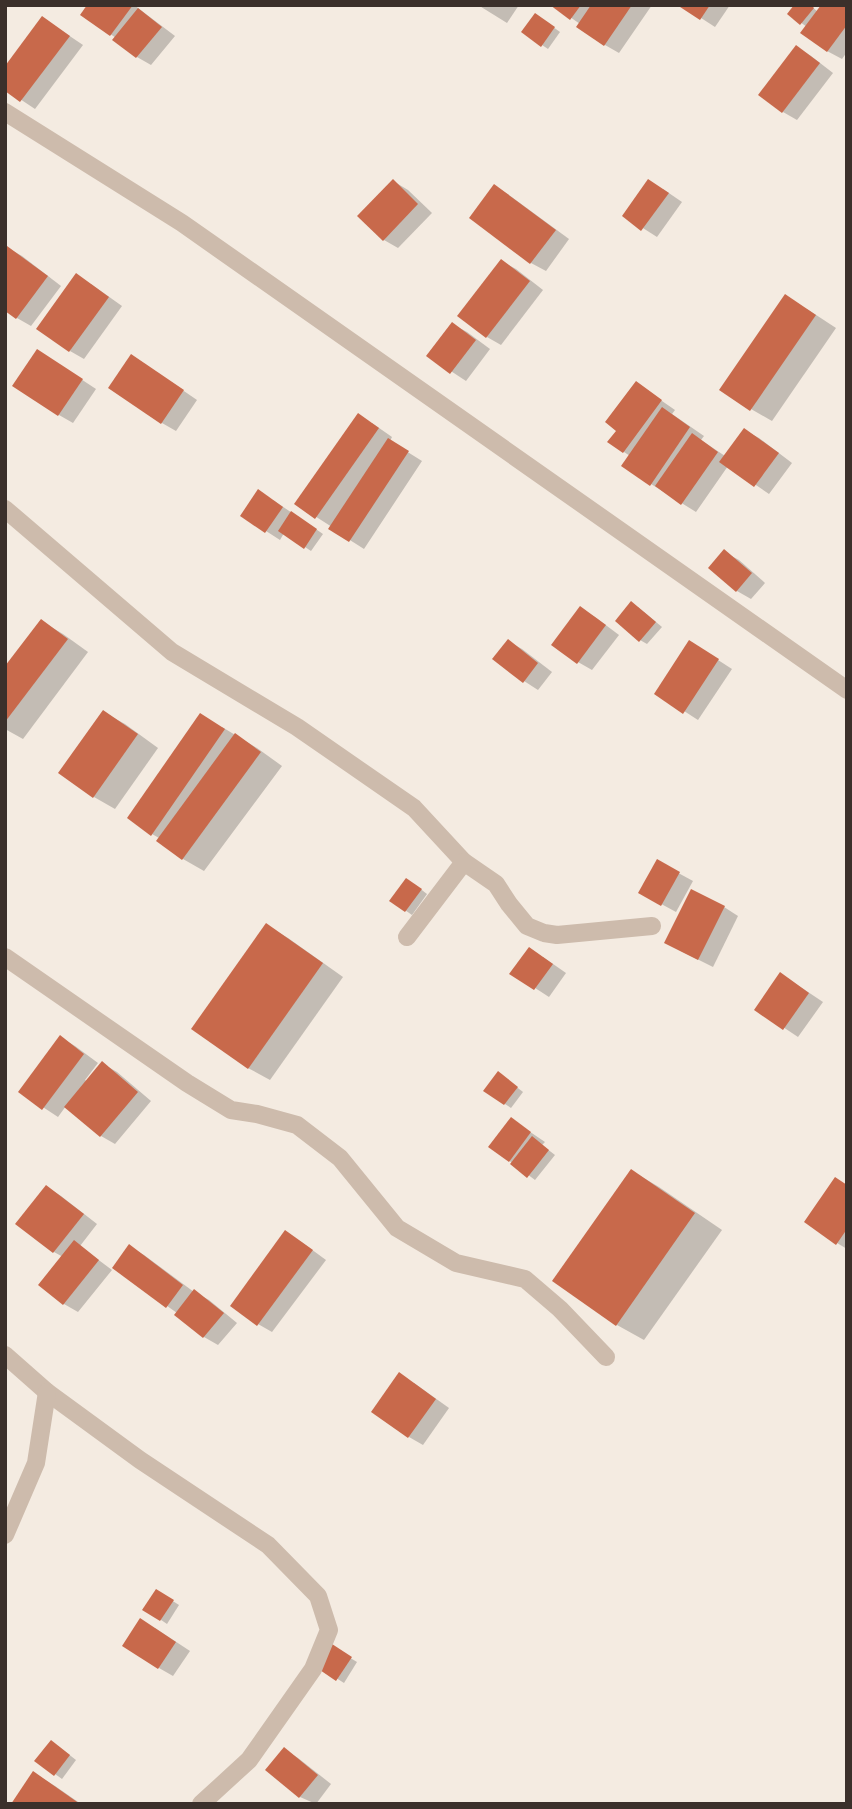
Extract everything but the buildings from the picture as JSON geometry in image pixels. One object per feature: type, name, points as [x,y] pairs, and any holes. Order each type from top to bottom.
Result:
[{"type":"street","points":[[5,112],[182,223],[847,690]]},
{"type":"street","points":[[5,509],[172,652],[297,727],[414,808],[464,862],[496,884],[527,926],[557,935],[652,926]]},
{"type":"street","points":[[407,937],[464,862]]},
{"type":"street","points":[[5,957],[175,1075],[231,1110],[298,1125],[340,1158],[397,1228],[456,1263],[525,1279],[606,1356]]},
{"type":"street","points":[[5,1355],[47,1392],[140,1460],[268,1545],[318,1596],[329,1630],[313,1669],[249,1760],[201,1804]]},
{"type":"street","points":[[5,1535],[36,1462],[47,1392]]}]
